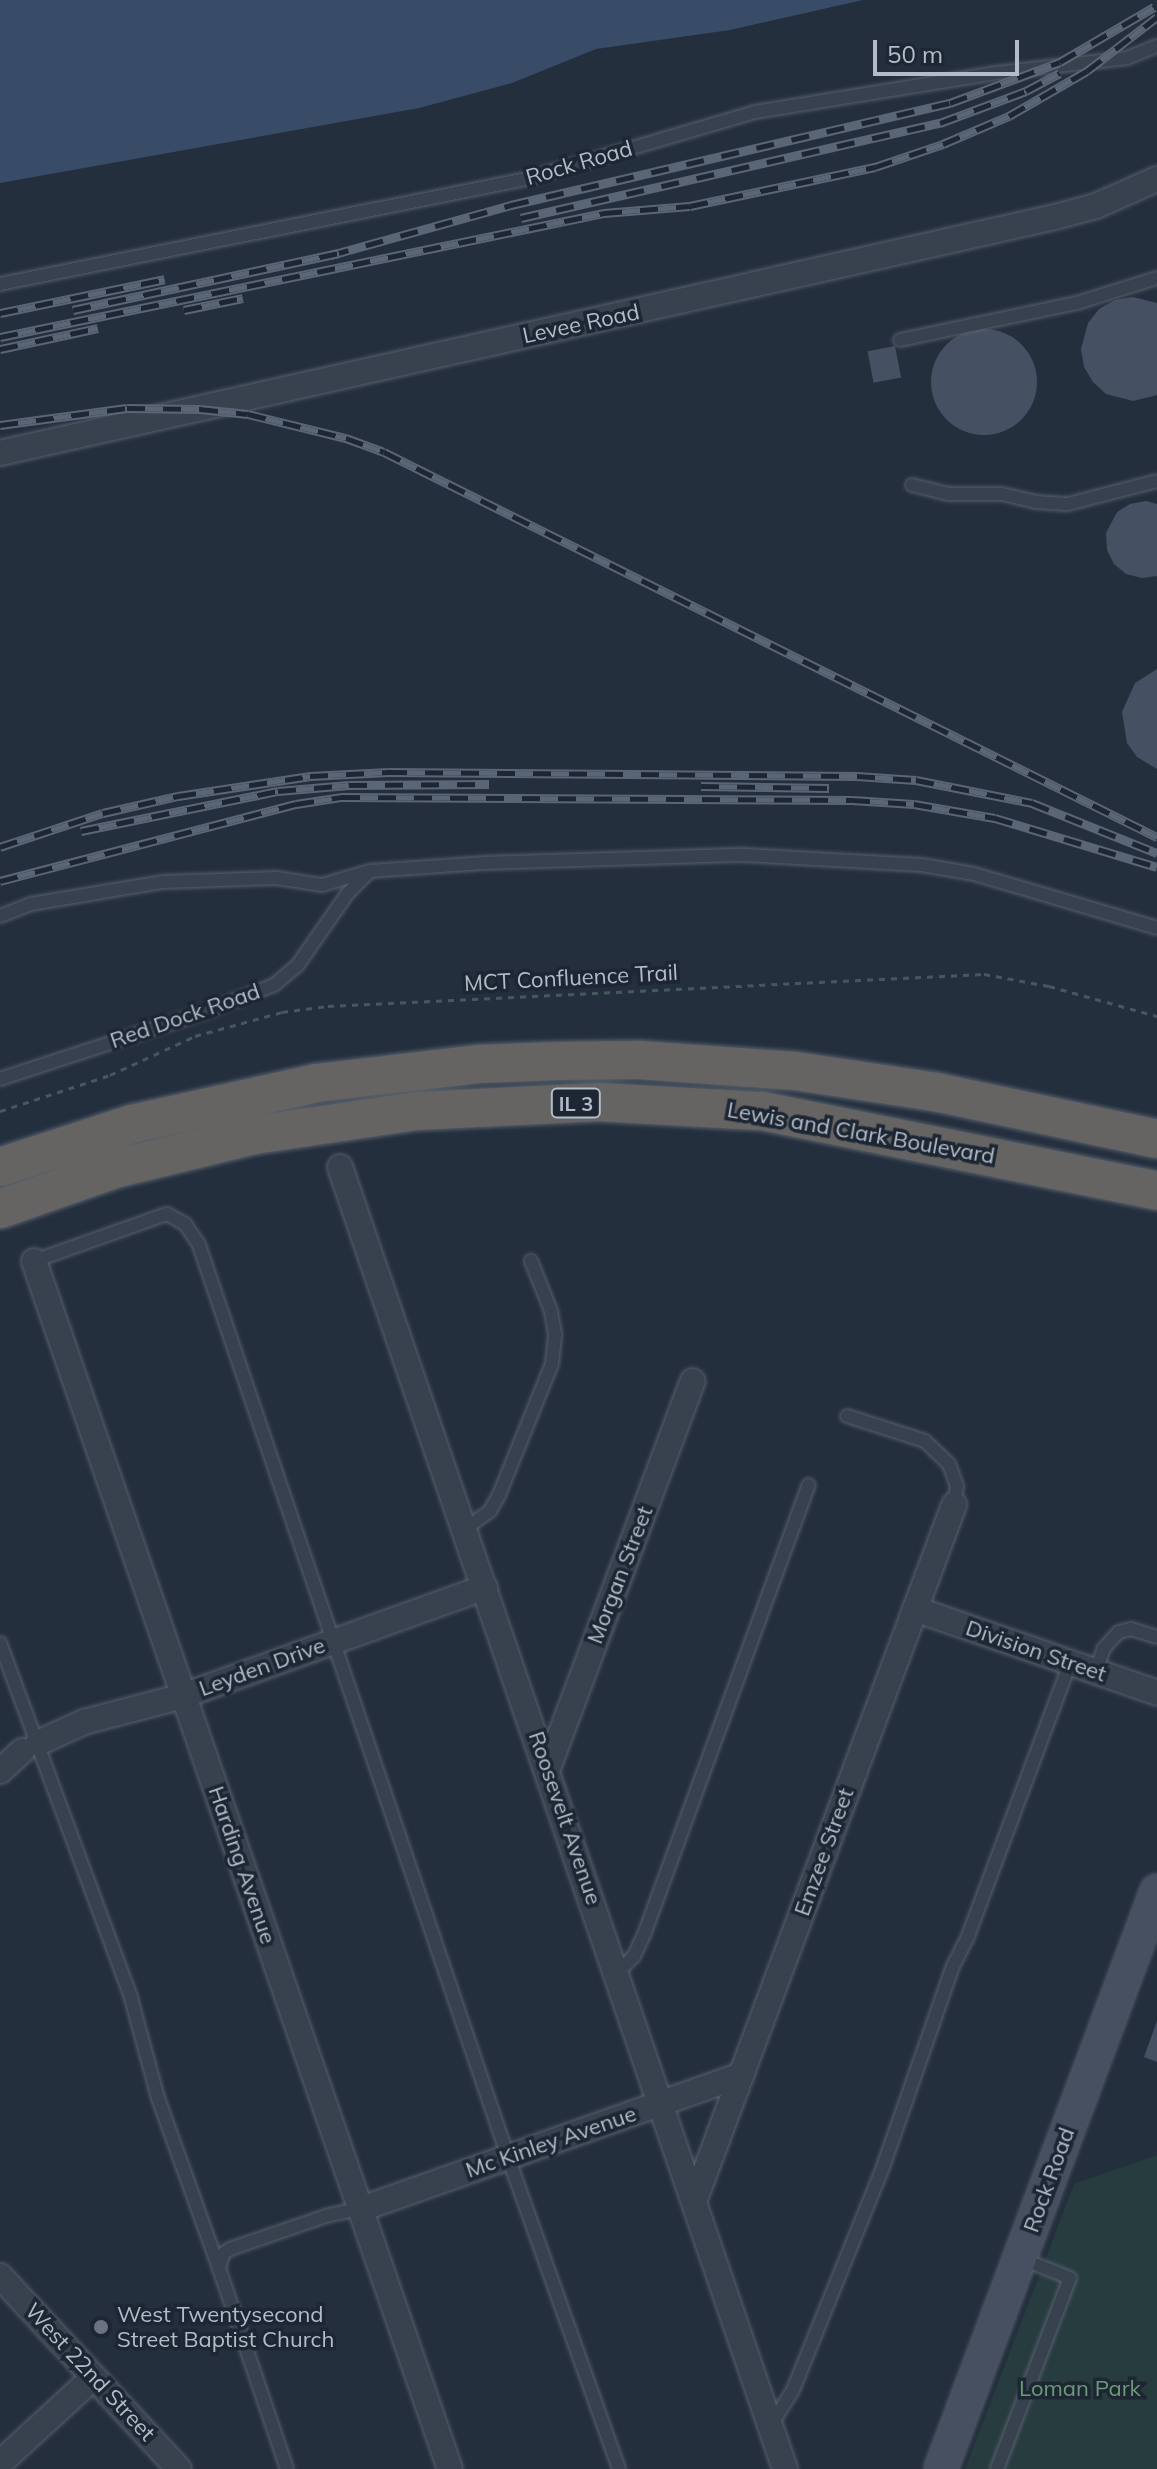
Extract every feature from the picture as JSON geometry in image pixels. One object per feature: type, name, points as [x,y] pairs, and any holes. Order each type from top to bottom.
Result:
[{"type":"highway","name":"Lewis and Clark Boulevard","points":[[0,1167],[132,1124],[317,1083],[438,1068],[558,1061],[698,1063],[795,1071],[936,1092],[1157,1139]]},
{"type":"highway","name":"Lewis and Clark Boulevard","points":[[0,1209],[118,1168],[254,1135],[416,1111],[584,1103],[762,1111],[1157,1191]]},
{"type":"main road","name":"Rock Road","points":[[941,2469],[1157,1891]]},
{"type":"street","name":"Levee Road","points":[[0,453],[1010,228],[1096,206],[1157,179]]},
{"type":"street","name":"Roosevelt Avenue","points":[[340,1167],[618,1972],[785,2469]]},
{"type":"street","name":"Harding Avenue","points":[[34,1261],[450,2469]]},
{"type":"street","name":"Morgan Street","points":[[548,1768],[693,1381]]},
{"type":"street","name":"Emzee Street","points":[[695,2199],[954,1505]]},
{"type":"street","name":"Leyden Drive","points":[[30,1747],[124,1709],[183,1696],[485,1587]]},
{"type":"street","name":"Division Street","points":[[915,1609],[1157,1693]]},
{"type":"street","points":[[0,1771],[30,1747]]},
{"type":"street","name":"Mc Kinley Avenue","points":[[361,2209],[741,2075]]},
{"type":"street","name":"West 22nd Street","points":[[0,2276],[179,2469]]},
{"type":"street","points":[[0,2463],[94,2377]]},
{"type":"lane","name":"Rock Road","points":[[0,284],[526,179],[755,112],[996,73],[1127,58],[1157,46]]},
{"type":"lane","points":[[900,340],[1077,303],[1157,278]]},
{"type":"lane","points":[[912,485],[949,494],[1002,494],[1036,502],[1068,504],[1157,481]]},
{"type":"lane","points":[[0,916],[31,904],[114,887],[276,878],[322,885],[370,871],[483,863],[744,855],[922,865],[974,874],[1157,928]]},
{"type":"lane","name":"Red Dock Road","points":[[0,1079],[205,1012],[274,985],[297,966],[348,893],[370,871]]},
{"type":"lane","points":[[34,1261],[156,1215],[175,1217],[193,1235],[508,2157],[619,2469]]},
{"type":"lane","points":[[465,1529],[490,1511],[499,1495],[552,1364],[555,1334],[551,1311],[531,1261]]},
{"type":"lane","points":[[847,1416],[925,1441],[949,1464],[957,1486],[954,1505]]},
{"type":"lane","points":[[618,1972],[634,1956],[645,1932],[809,1485]]},
{"type":"lane","points":[[1096,1672],[1104,1648],[1119,1632],[1131,1629],[1157,1637]]},
{"type":"lane","points":[[0,1643],[30,1747],[131,1998],[158,2098],[287,2469]]},
{"type":"lane","points":[[771,2425],[793,2390],[883,2167],[953,1966],[968,1936],[1070,1663]]},
{"type":"lane","points":[[219,2268],[223,2254],[230,2249],[329,2215],[361,2209]]},
{"type":"lane","points":[[997,2469],[1070,2278],[1020,2258]]},
{"type":"path","name":"MCT Confluence Trail","points":[[0,1111],[110,1075],[195,1036],[282,1012],[328,1006],[984,974],[1049,986],[1157,1016]]},
{"type":"green space","name":"Loman Park","points":[[1157,2155],[1157,2469],[965,2469],[1074,2184]]},
{"type":"water","points":[[0,0],[863,0],[730,30],[596,49],[512,83],[419,108],[0,183]]},
{"type":"building","points":[[1133,297],[1157,303],[1157,395],[1133,401],[1106,394],[1093,382],[1084,367],[1081,349],[1088,323],[1099,309],[1115,300]]},
{"type":"building","points":[[984,329],[1004,333],[1021,345],[1033,362],[1037,382],[1033,402],[1021,419],[1004,431],[984,435],[964,431],[947,419],[935,402],[931,382],[935,362],[947,345],[964,333]]},
{"type":"building","points":[[895,346],[901,377],[874,383],[868,351]]},
{"type":"building","points":[[1146,501],[1157,504],[1157,576],[1142,578],[1126,574],[1114,564],[1107,550],[1106,533],[1117,512],[1130,504]]},
{"type":"building","points":[[1157,669],[1157,769],[1137,757],[1127,743],[1122,712],[1135,683]]},
{"type":"building","points":[[1157,2021],[1157,2062],[1144,2057]]},
{"type":"railway","points":[[331,255],[511,205],[950,103],[1060,62],[1154,7]]},
{"type":"railway","points":[[0,337],[604,213],[690,206],[875,167],[943,144],[1009,116],[1087,71],[1157,17]]},
{"type":"railway","points":[[521,218],[940,123],[1026,91],[1060,73]]},
{"type":"railway","points":[[73,310],[339,253]]},
{"type":"railway","points":[[0,313],[165,279]]},
{"type":"railway","points":[[184,310],[243,298]]},
{"type":"railway","points":[[0,349],[98,328]]},
{"type":"railway","points":[[0,425],[127,408],[200,409],[248,414],[346,438],[384,452],[1157,837]]},
{"type":"railway","points":[[0,847],[103,813],[178,796],[310,776],[389,772],[857,776],[916,780],[1032,803],[1157,853]]},
{"type":"railway","points":[[81,831],[278,791],[349,785],[489,784]]},
{"type":"railway","points":[[701,786],[829,788]]},
{"type":"railway","points":[[0,881],[296,804],[342,797],[852,800],[914,804],[995,818],[1157,867]]},
{"type":"place","name":"West Twentysecond Street Baptist Church","points":[[101,2327]]}]
